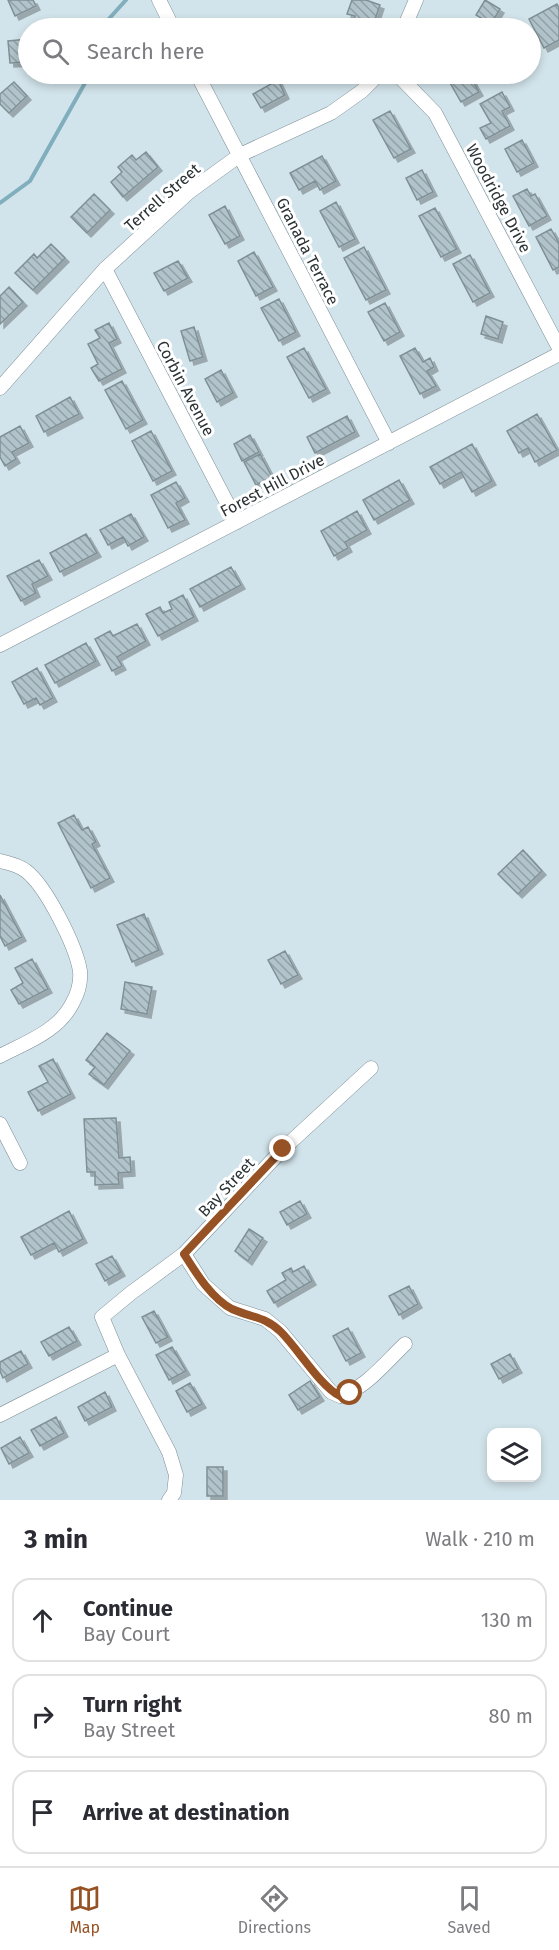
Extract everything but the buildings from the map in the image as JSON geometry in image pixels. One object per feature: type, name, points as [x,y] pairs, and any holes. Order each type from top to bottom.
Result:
[{"type":"street","points":[[159,0],[168,18]]},
{"type":"street","points":[[408,18],[416,0]]},
{"type":"street","name":"Granada Terrace","points":[[202,84],[389,443]]},
{"type":"street","name":"Terrell Street","points":[[0,388],[105,269],[189,192],[240,155],[331,113],[369,84]]},
{"type":"street","name":"Woodridge Drive","points":[[407,84],[435,113],[559,348]]},
{"type":"street","name":"Corbin Avenue","points":[[105,269],[237,522]]},
{"type":"street","name":"Forest Hill Drive","points":[[0,645],[559,354]]},
{"type":"street","points":[[0,861],[25,870],[40,885],[60,919],[80,971],[79,989],[72,1005],[57,1024],[0,1056]]},
{"type":"street","name":"Bay Street","points":[[118,1355],[102,1317],[184,1254],[283,1149],[370,1068]]},
{"type":"street","points":[[0,1124],[20,1163]]},
{"type":"street","points":[[184,1254],[203,1284],[230,1308],[265,1319],[280,1330],[331,1392],[340,1396],[360,1387],[405,1344]]},
{"type":"street","points":[[0,1414],[118,1355],[169,1452],[176,1475],[174,1493],[170,1500]]},
{"type":"waterway","points":[[110,18],[126,0]]},
{"type":"waterway","points":[[0,203],[30,181],[84,84]]},
{"type":"route","points":[[283,1149],[184,1254],[203,1284],[230,1308],[265,1319],[280,1330],[331,1392],[340,1396],[350,1393]]}]
